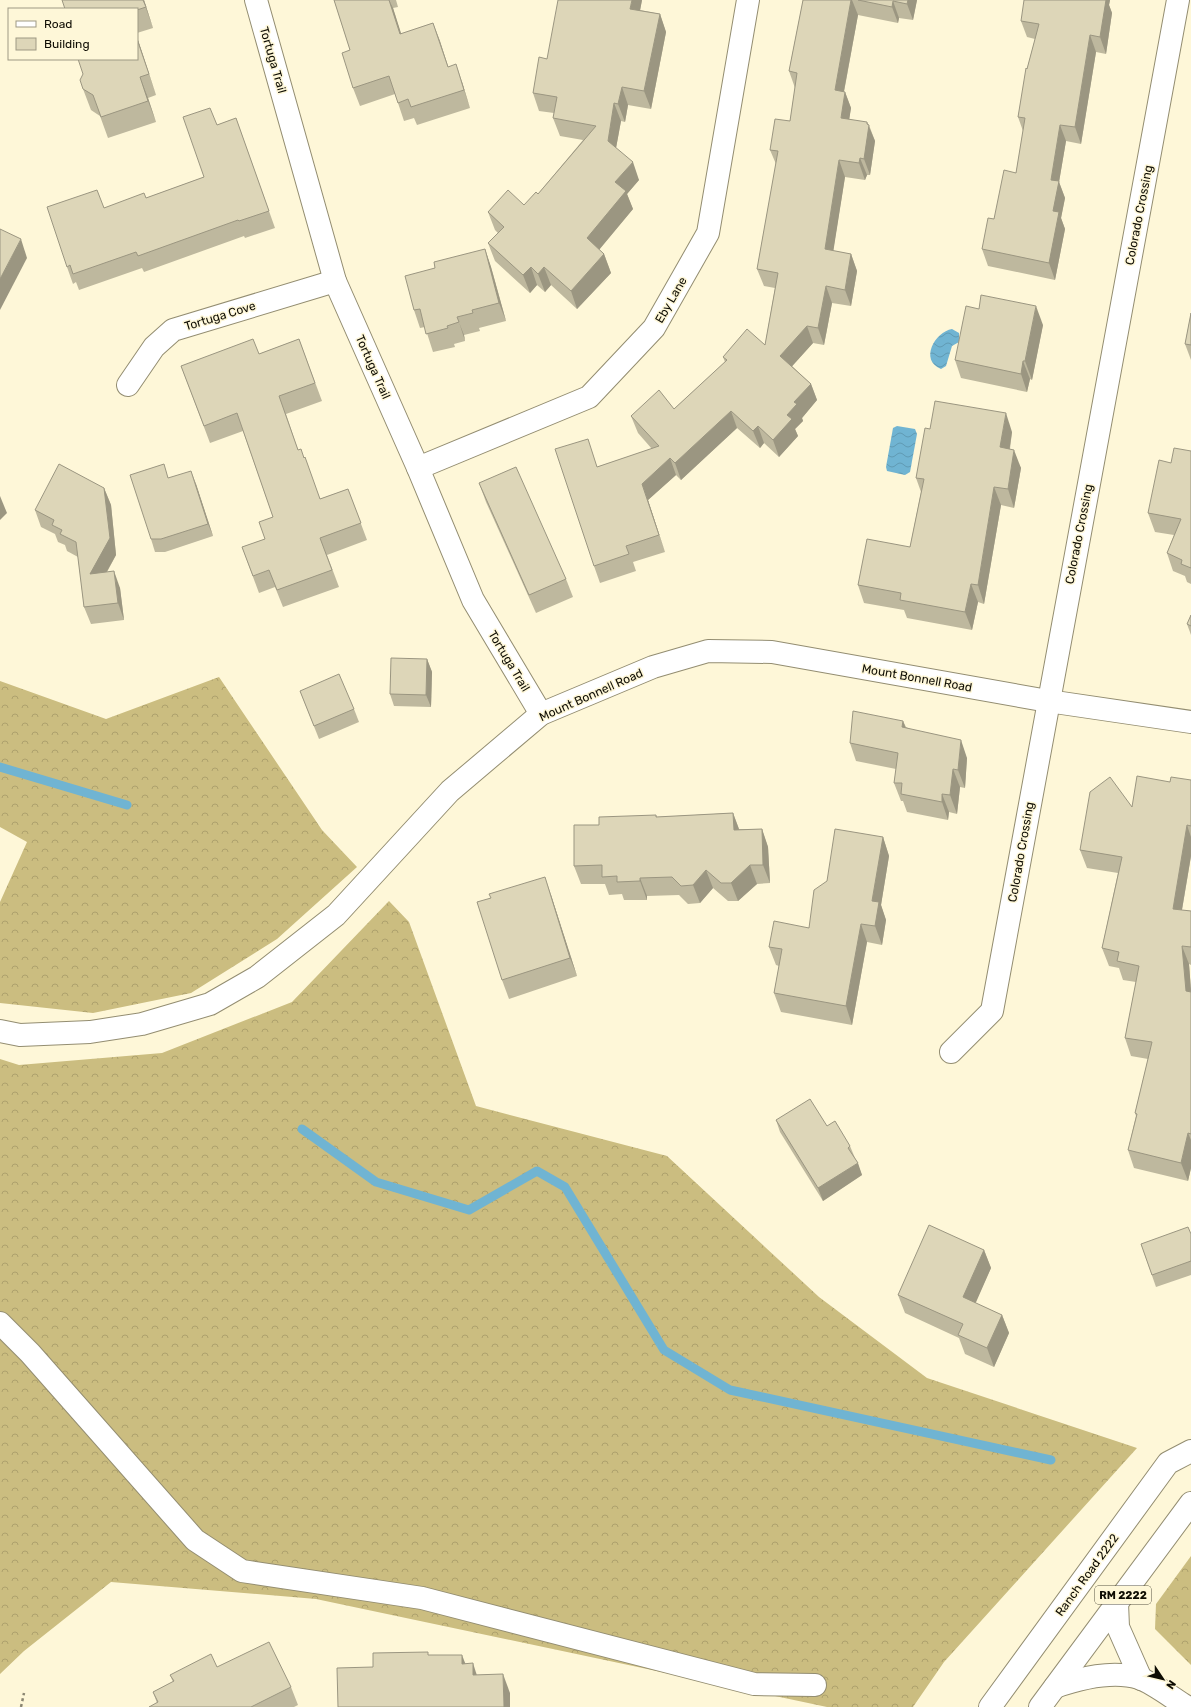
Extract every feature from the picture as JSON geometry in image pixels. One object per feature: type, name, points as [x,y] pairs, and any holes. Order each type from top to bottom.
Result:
[{"type":"street","name":"Tortuga Trail","points":[[256,0],[335,281],[418,468],[473,600],[542,714]]},
{"type":"street","name":"Eby Lane","points":[[418,468],[589,397],[654,328],[708,233],[748,0]]},
{"type":"street","name":"Colorado Crossing","points":[[951,1052],[992,1011],[1178,0]]},
{"type":"street","name":"Tortuga Cove","points":[[128,385],[154,347],[173,330],[335,281]]},
{"type":"street","name":"Mount Bonnell Road","points":[[0,1031],[20,1035],[90,1032],[142,1024],[210,1004],[250,981],[290,953],[336,915],[450,791],[542,714],[653,667],[708,651],[772,652],[1048,701],[1191,722]]},
{"type":"street","points":[[0,1323],[30,1353],[195,1540],[242,1571],[422,1598],[754,1684],[815,1685]]},
{"type":"street","name":"Ranch Road 2222","points":[[990,1707],[1168,1463],[1191,1451]]},
{"type":"street","name":"RM 2222","points":[[1040,1707],[1191,1503]]},
{"type":"street","points":[[1117,1603],[1118,1627],[1140,1679]]},
{"type":"street","points":[[1055,1687],[1090,1677],[1123,1675],[1140,1679],[1187,1707]]},
{"type":"path","points":[[21,1707],[24,1693]]},
{"type":"green space","points":[[219,677],[322,830],[357,867],[277,939],[191,993],[93,1013],[0,1003],[0,902],[27,842],[0,827],[0,681],[106,719]]},
{"type":"green space","points":[[389,901],[409,922],[476,1106],[667,1156],[819,1297],[927,1378],[1137,1448],[944,1662],[913,1707],[827,1707],[316,1599],[111,1582],[24,1651],[0,1674],[0,1059],[19,1065],[162,1053],[292,1002]]},
{"type":"green space","points":[[1191,1556],[1191,1665],[1155,1629],[1156,1604]]},
{"type":"water","points":[[952,329],[959,333],[959,342],[952,346],[946,366],[941,369],[934,365],[930,353],[935,341],[940,335]]},
{"type":"water","points":[[897,426],[915,429],[917,434],[910,472],[905,475],[887,471],[886,467],[893,428]]},
{"type":"building","points":[[62,0],[143,0],[146,7],[138,10],[138,8],[65,8]]},
{"type":"building","points":[[334,0],[389,0],[400,34],[433,23],[448,67],[456,64],[464,90],[411,107],[408,99],[398,103],[389,76],[353,88],[342,53],[350,50]]},
{"type":"building","points":[[558,0],[632,0],[630,9],[660,14],[644,91],[622,87],[618,104],[614,103],[608,141],[633,162],[615,182],[626,191],[587,238],[604,254],[571,291],[544,267],[538,274],[531,267],[523,275],[488,243],[504,227],[488,212],[508,190],[524,205],[536,192],[538,194],[596,126],[553,118],[557,97],[533,93],[539,57],[547,59]]},
{"type":"building","points":[[803,0],[851,0],[835,90],[845,92],[841,118],[867,122],[869,125],[864,159],[860,158],[859,163],[839,160],[825,249],[851,254],[845,290],[826,286],[818,328],[807,326],[780,356],[811,384],[794,402],[797,404],[787,415],[792,419],[773,440],[758,426],[753,431],[731,411],[675,463],[670,458],[642,484],[659,535],[626,546],[629,554],[594,566],[555,449],[588,439],[597,467],[659,446],[631,416],[659,390],[674,409],[727,360],[723,357],[747,329],[765,345],[778,273],[757,269],[778,151],[770,150],[775,119],[790,121],[797,73],[789,71]]},
{"type":"building","points":[[858,0],[908,0],[907,4],[893,1],[892,7]]},
{"type":"building","points":[[1024,0],[1106,0],[1100,37],[1090,35],[1075,127],[1060,125],[1051,180],[1059,181],[1053,211],[1059,212],[1049,263],[982,249],[988,218],[994,219],[1004,170],[1016,173],[1025,118],[1018,117],[1026,68],[1027,69],[1039,24],[1021,21]]},
{"type":"building","points":[[138,42],[149,74],[140,77],[148,101],[101,117],[93,95],[83,89],[80,80],[83,74],[78,60],[138,60]]},
{"type":"building","points":[[210,108],[217,125],[236,118],[269,211],[239,221],[238,220],[138,256],[136,252],[73,274],[70,265],[67,267],[47,207],[97,190],[104,208],[144,193],[146,198],[204,177],[183,117]]},
{"type":"building","points":[[0,229],[21,239],[0,279]]},
{"type":"building","points":[[485,249],[499,303],[472,310],[473,313],[457,317],[459,322],[447,326],[448,328],[426,334],[420,309],[414,310],[405,276],[435,268],[434,262]]},
{"type":"building","points":[[981,295],[1036,306],[1021,374],[955,360],[966,306],[979,309]]},
{"type":"building","points":[[1191,313],[1191,345],[1185,344]]},
{"type":"building","points":[[253,339],[259,354],[299,339],[315,383],[279,396],[298,450],[301,449],[304,458],[305,457],[320,499],[348,489],[361,523],[320,538],[332,570],[277,590],[269,570],[253,576],[242,547],[265,539],[259,522],[273,517],[237,413],[204,426],[181,366]]},
{"type":"building","points":[[935,401],[1006,413],[1000,447],[1014,450],[1008,489],[994,487],[978,585],[971,584],[965,612],[900,600],[901,593],[858,585],[867,539],[910,547],[924,479],[916,478],[925,428],[930,429]]},
{"type":"building","points":[[1174,448],[1191,451],[1191,568],[1181,564],[1182,560],[1167,553],[1181,519],[1148,513],[1159,460],[1171,463]]},
{"type":"building","points":[[59,464],[104,488],[110,538],[90,574],[114,571],[118,603],[84,607],[76,542],[60,534],[62,530],[52,525],[54,520],[35,510]]},
{"type":"building","points":[[164,464],[168,478],[191,471],[208,524],[161,539],[151,539],[130,475]]},
{"type":"building","points":[[516,467],[566,579],[529,595],[479,483]]},
{"type":"building","points":[[1191,615],[1191,626],[1187,624]]},
{"type":"building","points":[[391,658],[427,659],[426,695],[390,694]]},
{"type":"building","points":[[339,674],[354,709],[314,726],[300,691]]},
{"type":"building","points":[[853,711],[903,721],[902,727],[961,740],[958,770],[953,769],[950,795],[942,794],[942,802],[901,794],[902,783],[894,783],[898,753],[850,743]]},
{"type":"building","points":[[1137,776],[1170,782],[1171,777],[1191,780],[1191,826],[1187,825],[1173,909],[1191,911],[1191,947],[1182,946],[1186,991],[1191,992],[1191,1134],[1188,1133],[1181,1163],[1128,1150],[1152,1042],[1125,1038],[1139,966],[1117,961],[1119,952],[1102,948],[1122,857],[1080,850],[1090,792],[1110,777],[1132,807]]},
{"type":"building","points":[[733,813],[734,830],[762,829],[763,865],[750,865],[731,883],[721,883],[706,870],[693,885],[681,886],[672,877],[640,878],[640,881],[617,882],[617,876],[602,877],[602,865],[574,866],[574,825],[599,825],[599,817],[656,815],[656,817]]},
{"type":"building","points":[[835,829],[883,837],[872,901],[879,902],[875,926],[861,924],[846,1006],[774,993],[782,949],[769,947],[774,921],[809,928],[814,890],[827,881]]},
{"type":"building","points":[[545,877],[570,958],[502,980],[477,902],[491,898],[489,894]]},
{"type":"building","points":[[810,1099],[827,1126],[835,1121],[850,1146],[848,1148],[858,1163],[818,1188],[776,1120]]},
{"type":"building","points":[[929,1225],[984,1250],[963,1297],[1002,1315],[987,1348],[958,1335],[963,1324],[898,1295]]},
{"type":"building","points":[[1188,1227],[1191,1234],[1191,1261],[1152,1275],[1141,1244]]},
{"type":"building","points":[[269,1642],[291,1687],[251,1707],[149,1707],[158,1702],[153,1692],[174,1681],[170,1675],[211,1654],[217,1667]]},
{"type":"building","points":[[428,1652],[428,1655],[462,1655],[462,1664],[473,1663],[473,1675],[503,1674],[504,1707],[338,1707],[337,1668],[373,1667],[373,1653]]},
{"type":"waterway","points":[[0,767],[127,805]]},
{"type":"waterway","points":[[302,1129],[376,1182],[469,1210],[537,1171],[565,1187],[664,1350],[730,1390],[1051,1460]]}]
